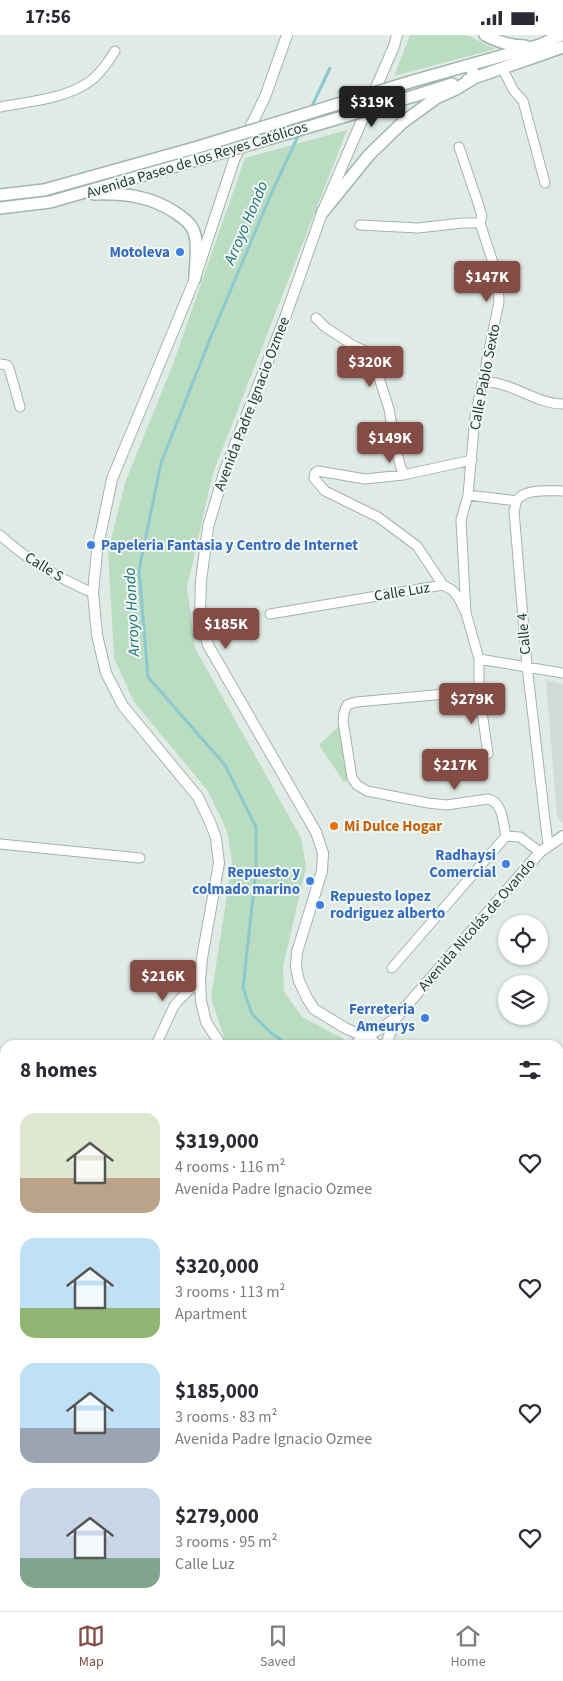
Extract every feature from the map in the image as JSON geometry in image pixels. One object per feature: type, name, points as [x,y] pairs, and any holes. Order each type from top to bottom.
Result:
[{"type":"main road","points":[[485,35],[507,45],[540,45]]},
{"type":"main road","name":"Avenida Paseo de los Reyes Católicos","points":[[0,195],[44,190],[198,147],[413,81],[540,45],[560,42]]},
{"type":"main road","name":"Avenida Paseo de los Reyes Católicos","points":[[0,208],[50,202],[80,195],[414,96],[502,68],[560,42]]},
{"type":"main road","points":[[322,213],[369,155],[402,123],[436,98],[474,78],[471,65]]},
{"type":"main road","points":[[80,195],[125,194],[141,197],[166,206],[184,218],[194,231],[196,240],[195,279]]},
{"type":"street","points":[[218,1040],[206,1022],[201,1001],[200,980],[202,958],[219,863],[216,838],[198,797],[123,706],[106,673],[97,635],[93,593],[97,551],[112,479],[195,279],[234,160],[265,97],[287,35]]},
{"type":"street","name":"Avenida Padre Ignacio Ozmee","points":[[370,1040],[314,1009],[299,981],[296,967],[297,952],[322,871],[323,853],[316,832],[208,645],[200,613],[201,581],[208,527],[225,470],[286,315],[322,213],[394,47],[397,35]]},
{"type":"street","points":[[0,107],[54,97],[76,89],[92,79],[105,66],[115,51]]},
{"type":"street","points":[[502,68],[514,91],[524,101],[545,183]]},
{"type":"street","name":"Calle Pablo Sexto","points":[[459,147],[482,216],[480,223],[498,278],[499,302],[475,417],[468,495],[461,520],[466,613]]},
{"type":"street","points":[[360,225],[418,228],[480,223]]},
{"type":"street","points":[[316,318],[325,327],[354,346],[368,352],[373,359],[389,409],[403,475]]},
{"type":"street","points":[[0,364],[7,365],[9,368],[20,407]]},
{"type":"street","points":[[483,382],[510,387],[552,404],[563,404]]},
{"type":"street","points":[[443,585],[416,546],[378,517],[325,491],[314,478],[315,473],[318,471],[365,479],[403,475],[472,460]]},
{"type":"street","points":[[468,495],[517,501],[523,495],[531,492],[563,491]]},
{"type":"street","name":"Calle 4","points":[[517,501],[514,511],[526,666],[544,849]]},
{"type":"street","name":"Calle S","points":[[0,535],[40,567],[93,593]]},
{"type":"street","name":"Calle Luz","points":[[270,614],[443,585],[452,590],[466,613],[479,659],[479,691],[488,755]]},
{"type":"street","points":[[479,659],[563,673]]},
{"type":"street","points":[[479,691],[364,701],[347,705],[344,721],[352,778],[357,785],[367,791],[428,803],[446,805],[488,799],[494,800],[499,806],[506,836]]},
{"type":"street","points":[[506,836],[520,837],[544,849]]},
{"type":"street","points":[[392,968],[506,836]]},
{"type":"street","name":"Avenida Nicolás de Ovando","points":[[362,1040],[395,1019],[544,849],[563,836]]},
{"type":"street","points":[[0,844],[140,857]]},
{"type":"street","points":[[158,1040],[174,1006],[200,980]]},
{"type":"street","name":"Avenida Nicolás de Ovando","points":[[388,1040],[395,1019]]},
{"type":"shaded area","points":[[546,680],[563,684],[563,823],[557,815]]},
{"type":"green space","points":[[410,35],[467,35],[495,49],[394,76]]},
{"type":"green space","points":[[347,130],[213,473],[187,587],[195,648],[301,838],[306,867],[283,967],[284,992],[302,1017],[343,1040],[225,1040],[211,998],[232,862],[227,831],[208,791],[134,702],[114,658],[108,551],[125,483],[173,364],[245,158]]},
{"type":"green space","points":[[341,724],[348,780],[344,782],[319,745]]},
{"type":"waterway","name":"Arroyo Hondo","points":[[311,108],[330,68]]},
{"type":"waterway","name":"Arroyo Hondo","points":[[282,1040],[271,1033],[252,1014],[243,988],[256,870],[256,827],[225,765],[148,677],[139,570],[161,463],[210,339],[272,192],[299,134]]},
{"type":"place","name":"Motoleva","points":[[180,252]]},
{"type":"place","name":"Papeleria Fantasia y Centro de Internet","points":[[91,545]]},
{"type":"place","name":"Mi Dulce Hogar","points":[[334,826]]},
{"type":"place","name":"Radhaysi Comercial","points":[[506,864]]},
{"type":"place","name":"Repuesto y colmado marino","points":[[310,881]]},
{"type":"place","name":"Repuesto lopez rodriguez alberto","points":[[320,905]]},
{"type":"place","name":"Ferreteria Ameurys","points":[[425,1018]]}]
